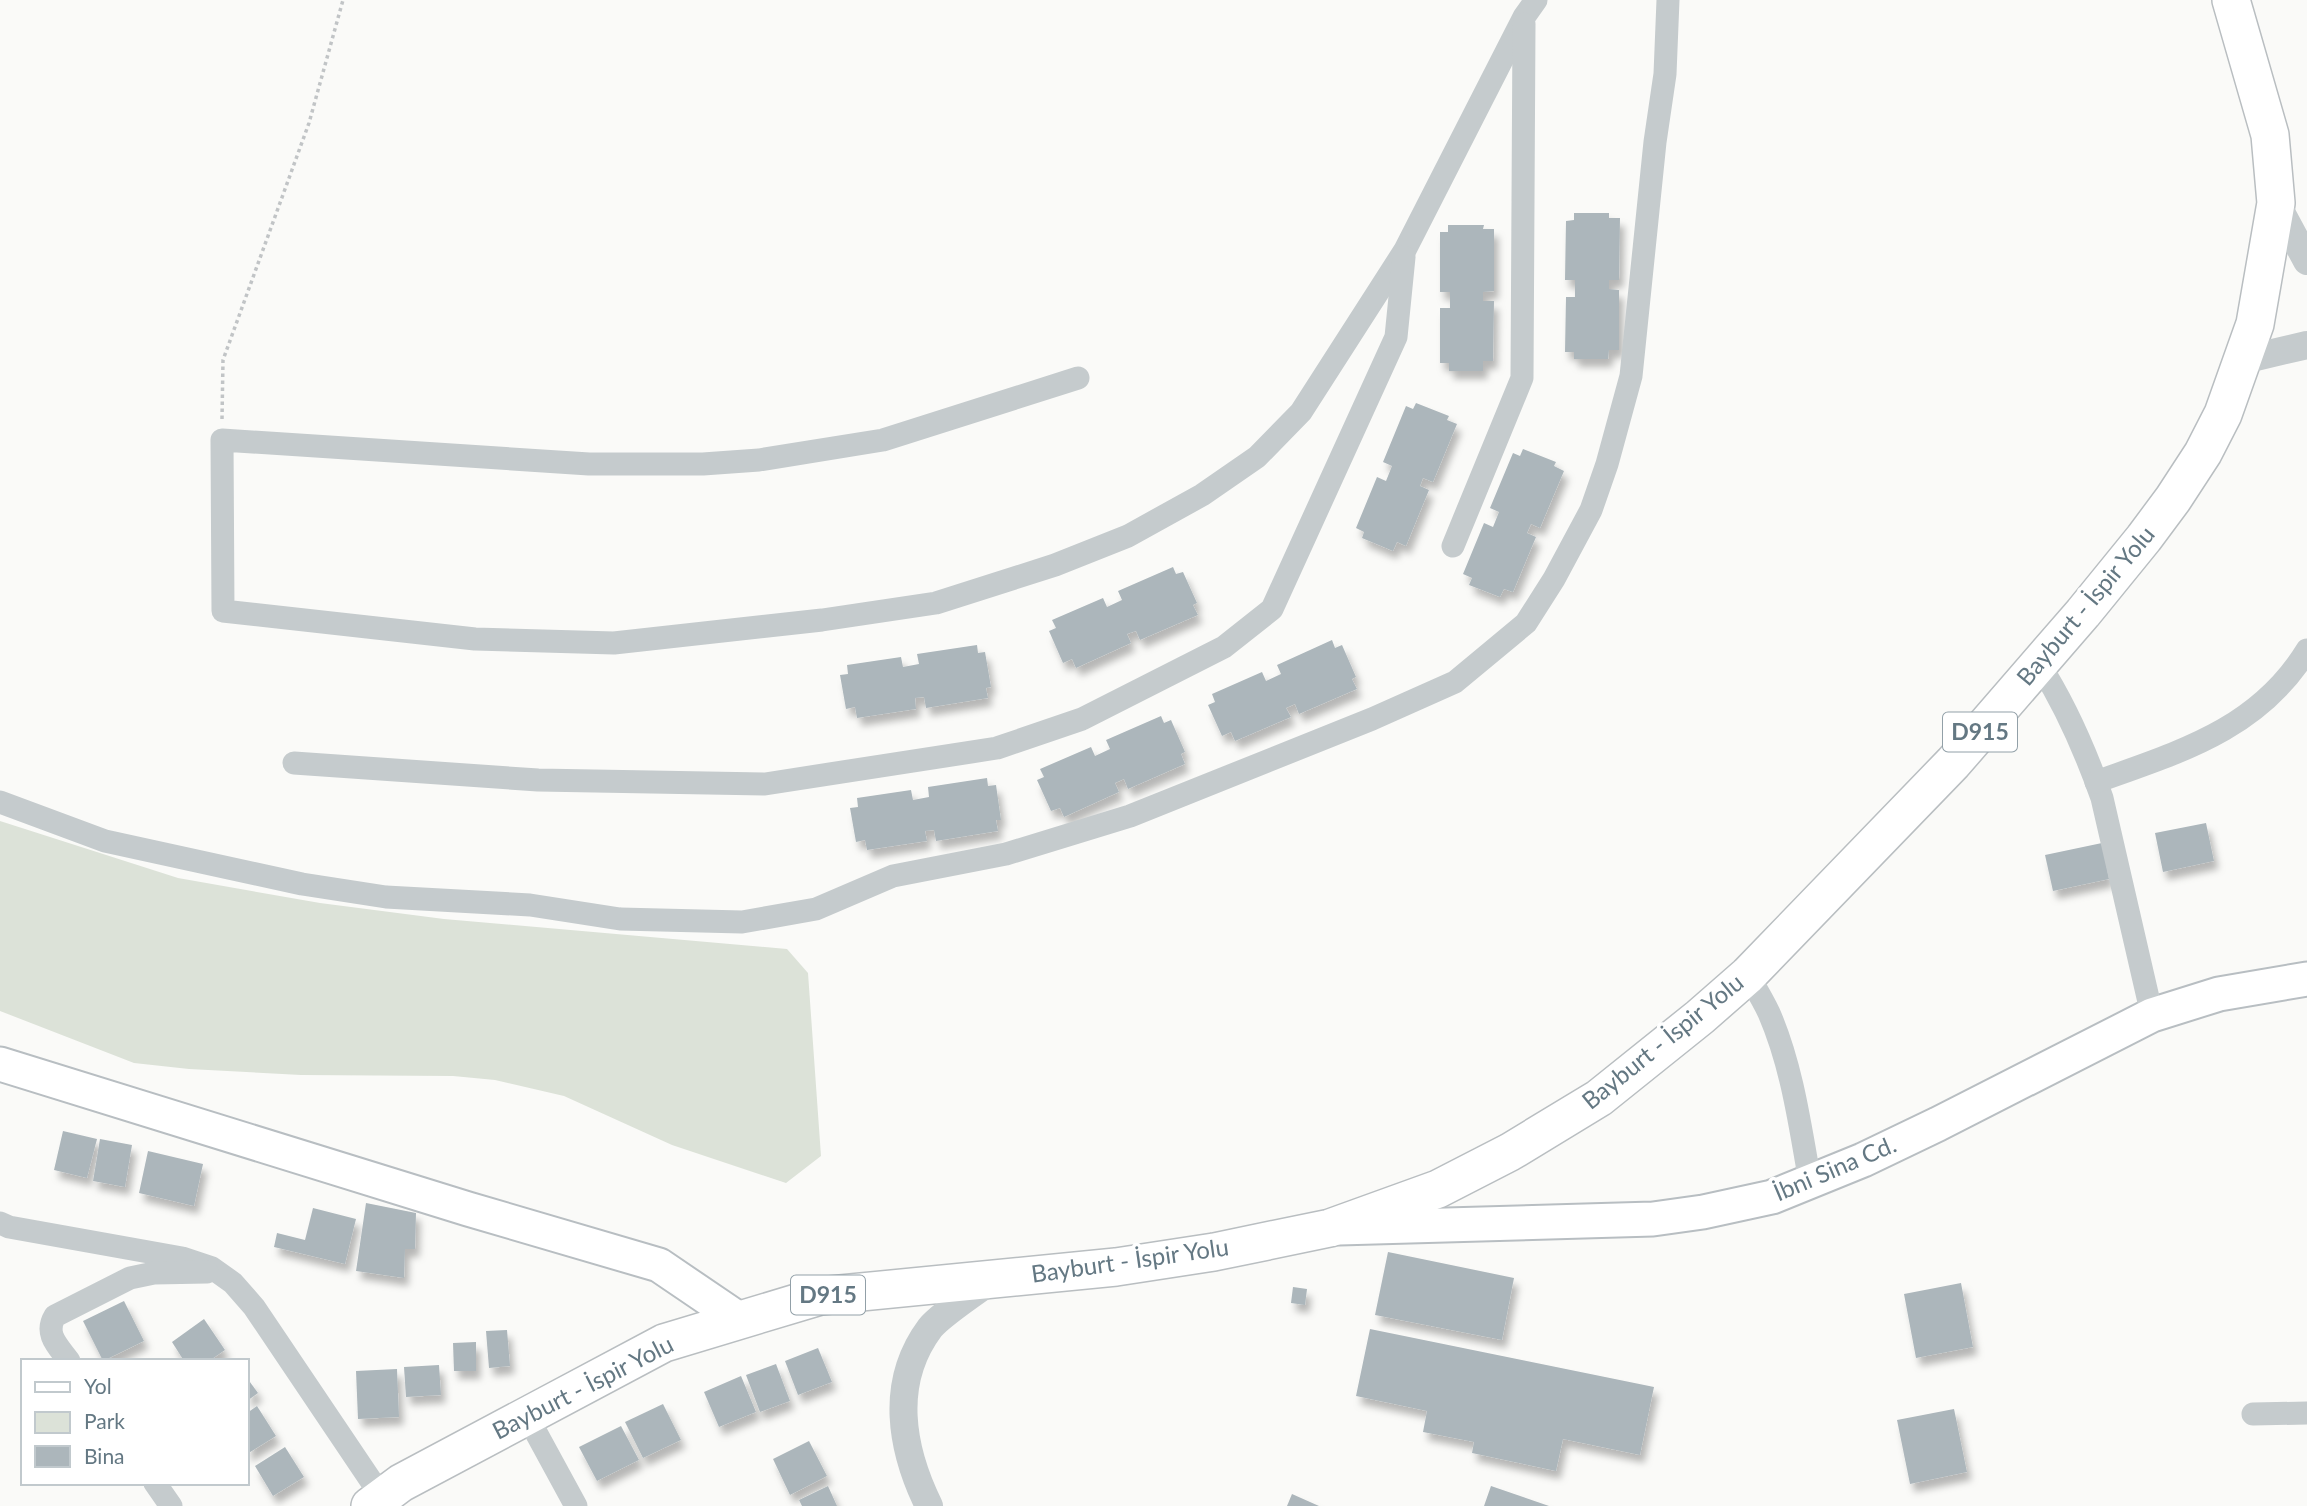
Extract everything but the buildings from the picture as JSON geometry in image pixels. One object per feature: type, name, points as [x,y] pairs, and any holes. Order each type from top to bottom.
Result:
[{"type":"main road","name":"Bayburt - İspir Yolu","points":[[381,1503],[401,1483],[664,1343],[820,1296],[1116,1267],[1214,1252],[1330,1228],[1438,1189],[1510,1152],[1599,1098],[1700,1017],[1748,975],[1954,763],[2092,602],[2173,499],[2208,443],[2222,414],[2255,324],[2276,203],[2270,135],[2231,0]]},
{"type":"main road","name":"İbni Sina Cd.","points":[[1330,1228],[1653,1219],[1703,1212],[1772,1197],[1863,1160],[2152,1015],[2219,993],[2307,979]]},
{"type":"main road","points":[[0,1064],[468,1209],[659,1265],[740,1320]]},
{"type":"street","points":[[0,802],[105,841],[302,884],[386,897],[530,905],[620,919],[742,922],[816,909],[893,876],[1006,854],[1130,816],[1373,719],[1455,682],[1526,623],[1591,510],[1607,464],[1631,376],[1655,142],[1665,74],[1668,0]]},
{"type":"street","points":[[1078,379],[883,440],[801,455],[748,461],[589,464],[222,440],[223,611],[475,639],[614,643],[822,620],[936,603],[1055,565],[1128,536],[1202,495],[1257,457],[1301,412],[1405,250],[1530,9]]},
{"type":"street","points":[[1453,546],[1522,378],[1530,9]]},
{"type":"street","points":[[2276,203],[2307,261]]},
{"type":"street","points":[[294,763],[538,780],[765,784],[997,748],[1082,719],[1224,647],[1272,609],[1396,337],[1405,250]]},
{"type":"street","points":[[2243,360],[2307,345]]},
{"type":"street","points":[[2096,782],[2185,749],[2228,729],[2266,701],[2296,669],[2307,650]]},
{"type":"street","points":[[2039,664],[2062,701],[2096,782],[2152,1015]]},
{"type":"street","points":[[1748,975],[1769,1012],[1785,1059],[1797,1107],[1810,1182]]},
{"type":"street","points":[[0,1223],[9,1227],[183,1258],[217,1272],[233,1283],[254,1307],[381,1503]]},
{"type":"street","points":[[68,1359],[51,1335],[50,1324],[55,1316],[130,1278],[154,1273],[217,1272]]},
{"type":"street","points":[[929,1506],[905,1434],[902,1398],[912,1363],[931,1327],[993,1279]]},
{"type":"street","points":[[2253,1414],[2307,1413]]},
{"type":"street","points":[[527,1416],[576,1506]]},
{"type":"street","points":[[156,1485],[171,1506]]},
{"type":"path","points":[[222,440],[223,360],[309,123],[343,0]]},
{"type":"green space","points":[[0,821],[178,878],[320,903],[444,919],[787,949],[808,973],[821,1156],[786,1183],[672,1145],[564,1096],[495,1080],[453,1076],[301,1075],[134,1063],[0,1011]]}]
